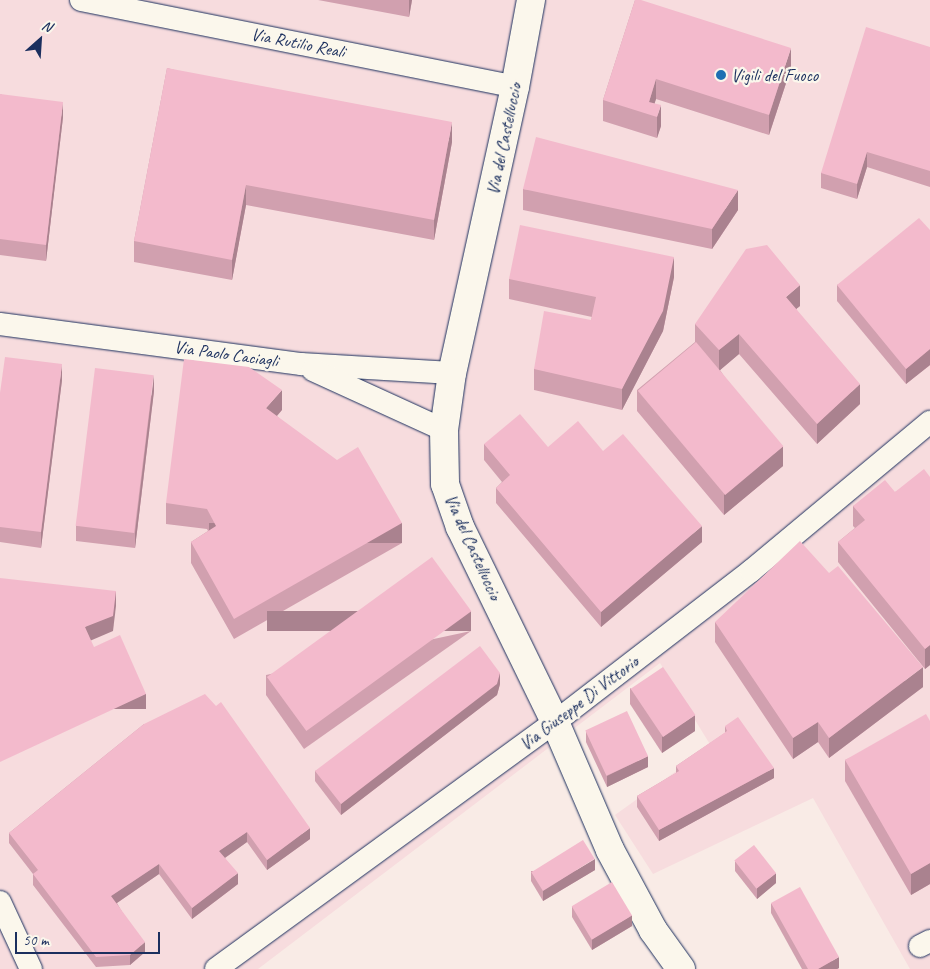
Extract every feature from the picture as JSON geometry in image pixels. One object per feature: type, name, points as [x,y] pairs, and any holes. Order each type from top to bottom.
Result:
[{"type":"street","name":"Via Rutilio Reali","points":[[81,0],[515,87]]},
{"type":"street","name":"Via del Castelluccio","points":[[532,0],[515,87],[452,373],[444,430],[443,468],[450,500],[460,527],[555,722],[610,850],[653,930],[681,969]]},
{"type":"street","name":"Via Paolo Caciagli","points":[[0,324],[301,364],[452,373]]},
{"type":"street","points":[[301,364],[444,430]]},
{"type":"street","name":"Via Giuseppe Di Vittorio","points":[[216,969],[555,722],[751,571],[930,422]]},
{"type":"street","points":[[0,902],[30,969]]},
{"type":"shaded area","points":[[0,0],[930,0],[930,969],[910,969],[813,798],[653,874],[615,815],[711,746],[660,663],[258,969],[0,969]]},
{"type":"building","points":[[635,0],[641,0],[791,48],[769,115],[656,79],[649,102],[661,105],[657,117],[603,100]]},
{"type":"building","points":[[866,27],[930,47],[930,171],[867,152],[857,184],[821,173]]},
{"type":"building","points":[[167,68],[452,122],[434,220],[246,185],[232,260],[134,241]]},
{"type":"building","points":[[0,94],[63,102],[46,245],[0,239]]},
{"type":"building","points":[[536,137],[738,190],[712,229],[523,189]]},
{"type":"building","points":[[919,218],[930,230],[930,349],[906,369],[837,285]]},
{"type":"building","points":[[520,225],[674,257],[663,311],[622,389],[534,369],[544,311],[591,320],[596,297],[509,279]]},
{"type":"building","points":[[767,245],[800,285],[786,297],[860,384],[817,424],[739,334],[719,350],[695,324],[746,249]]},
{"type":"building","points":[[696,342],[783,446],[725,495],[638,391]]},
{"type":"building","points":[[5,357],[62,364],[41,532],[0,527],[0,393]]},
{"type":"building","points":[[184,359],[249,367],[282,390],[266,408],[337,460],[358,447],[402,523],[234,619],[191,542],[216,526],[207,509],[166,503]]},
{"type":"building","points":[[95,368],[154,375],[134,533],[76,526]]},
{"type":"building","points":[[520,414],[548,447],[578,421],[603,451],[623,434],[702,526],[601,612],[496,488],[510,475],[484,444]]},
{"type":"building","points":[[924,469],[930,477],[930,645],[925,649],[838,542],[865,520],[853,506],[885,480],[895,492]]},
{"type":"building","points":[[800,541],[829,573],[838,566],[923,667],[829,738],[818,722],[793,738],[715,622]]},
{"type":"building","points":[[432,557],[471,611],[306,731],[267,677]]},
{"type":"building","points":[[0,578],[116,591],[113,616],[85,627],[94,647],[120,635],[146,694],[0,762]]},
{"type":"building","points":[[480,646],[500,673],[497,684],[341,804],[315,771]]},
{"type":"building","points":[[663,667],[695,715],[663,737],[631,689]]},
{"type":"building","points":[[205,694],[216,706],[221,702],[310,828],[267,860],[247,832],[219,851],[238,873],[192,908],[159,864],[111,896],[145,942],[130,955],[96,957],[33,874],[38,870],[9,833],[144,724]]},
{"type":"building","points":[[627,711],[648,756],[606,776],[585,730]]},
{"type":"building","points":[[926,714],[930,721],[930,863],[911,874],[845,760]]},
{"type":"building","points":[[738,717],[774,768],[659,830],[637,796],[679,771],[676,766],[727,731],[725,726]]},
{"type":"building","points":[[583,840],[595,859],[543,891],[531,872]]},
{"type":"building","points":[[754,845],[776,873],[756,889],[734,860]]},
{"type":"building","points":[[612,882],[632,915],[592,940],[572,906]]},
{"type":"building","points":[[800,887],[839,957],[818,969],[808,969],[771,903]]},
{"type":"place","name":"Vigili del Fuoco","points":[[721,75]]}]
